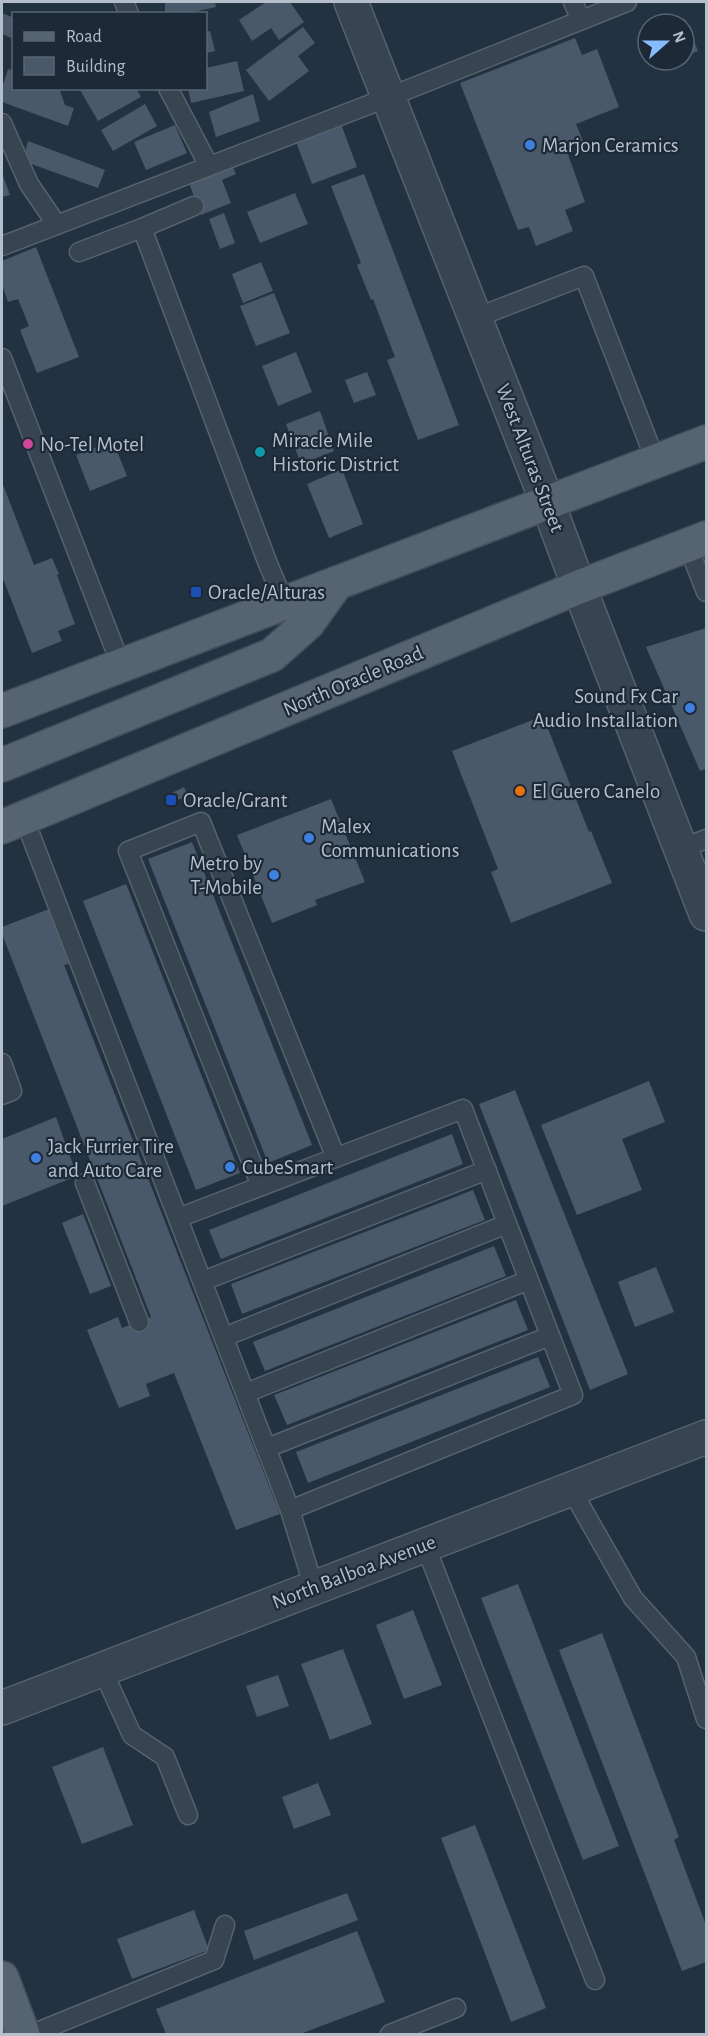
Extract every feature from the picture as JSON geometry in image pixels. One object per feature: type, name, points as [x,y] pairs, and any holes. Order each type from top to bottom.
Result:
[{"type":"main road","points":[[2,711],[706,442]]},
{"type":"main road","name":"North Oracle Road","points":[[13,822],[579,587],[697,542]]},
{"type":"main road","points":[[2,765],[272,655],[308,623],[336,584]]},
{"type":"main road","points":[[2,1978],[23,2034]]},
{"type":"street","name":"West Alturas Street","points":[[351,2],[579,587],[694,844],[706,914]]},
{"type":"street","name":"North Balboa Avenue","points":[[2,1708],[706,1437]]},
{"type":"lane","points":[[573,2],[581,20]]},
{"type":"lane","points":[[2,246],[389,97],[627,2]]},
{"type":"lane","points":[[169,90],[209,166]]},
{"type":"lane","points":[[2,123],[29,184],[57,225]]},
{"type":"lane","points":[[79,252],[194,206]]},
{"type":"lane","points":[[142,228],[285,604]]},
{"type":"lane","points":[[475,318],[584,276],[656,462]]},
{"type":"lane","points":[[2,358],[121,665]]},
{"type":"lane","points":[[697,542],[706,592]]},
{"type":"lane","points":[[13,822],[203,1281],[291,1510],[314,1588]]},
{"type":"lane","points":[[261,1186],[128,851],[201,822],[336,1158]]},
{"type":"lane","points":[[2,1063],[12,1091],[2,1095]]},
{"type":"lane","points":[[178,1218],[463,1109],[487,1170],[573,1395],[291,1510]]},
{"type":"lane","points":[[203,1281],[487,1170]]},
{"type":"lane","points":[[85,1184],[139,1322]]},
{"type":"lane","points":[[224,1337],[507,1224]]},
{"type":"lane","points":[[246,1394],[529,1280]]},
{"type":"lane","points":[[267,1448],[550,1336]]},
{"type":"lane","points":[[571,1489],[633,1598],[687,1657],[706,1719]]},
{"type":"lane","points":[[425,1545],[595,1980]]},
{"type":"lane","points":[[102,1669],[132,1735],[165,1757],[188,1815]]},
{"type":"lane","points":[[32,2034],[214,1960],[225,1925]]},
{"type":"lane","points":[[390,2034],[456,2008]]},
{"type":"building","points":[[165,2],[215,2],[216,7],[194,12],[165,12]]},
{"type":"building","points":[[266,2],[290,2],[304,22],[279,40],[271,28],[252,41],[239,20]]},
{"type":"building","points":[[2,13],[12,17],[12,38],[2,34]]},
{"type":"building","points":[[303,27],[315,43],[298,56],[309,71],[269,101],[246,70]]},
{"type":"building","points":[[210,31],[215,51],[207,53],[207,32]]},
{"type":"building","name":"Marjon Ceramics","points":[[575,38],[582,55],[597,49],[619,107],[576,124],[583,141],[566,149],[585,202],[565,210],[573,231],[536,246],[529,227],[518,230],[460,83]]},
{"type":"building","points":[[237,61],[244,91],[191,103],[188,90],[207,90],[207,68]]},
{"type":"building","points":[[8,69],[12,70],[12,90],[60,90],[65,105],[74,108],[68,126],[2,102],[2,88]]},
{"type":"building","points":[[80,90],[137,90],[141,97],[98,121]]},
{"type":"building","points":[[253,94],[260,121],[216,137],[209,112]]},
{"type":"building","points":[[145,104],[157,126],[113,151],[101,130]]},
{"type":"building","points":[[341,124],[357,167],[312,184],[296,142]]},
{"type":"building","points":[[175,125],[187,153],[146,170],[134,142]]},
{"type":"building","points":[[28,141],[105,170],[98,188],[23,161]]},
{"type":"building","points":[[232,165],[236,174],[222,180],[231,203],[201,215],[189,183]]},
{"type":"building","points":[[2,173],[10,195],[2,197]]},
{"type":"building","points":[[364,174],[459,425],[418,440],[387,360],[395,357],[373,299],[371,300],[357,265],[361,263],[331,186]]},
{"type":"building","points":[[295,193],[308,224],[260,243],[247,212]]},
{"type":"building","points":[[224,213],[235,243],[220,249],[209,219]]},
{"type":"building","points":[[36,247],[79,357],[37,373],[20,330],[29,326],[18,299],[8,302],[2,285],[2,261]]},
{"type":"building","points":[[261,262],[273,291],[243,303],[232,274]]},
{"type":"building","points":[[274,293],[290,333],[256,346],[240,306]]},
{"type":"building","points":[[296,352],[312,392],[278,406],[262,366]]},
{"type":"building","points":[[367,372],[376,395],[354,403],[345,380]]},
{"type":"building","points":[[320,411],[334,451],[301,464],[286,424]]},
{"type":"building","points":[[113,441],[127,476],[90,491],[76,455]]},
{"type":"building","points":[[342,469],[363,524],[329,538],[307,484]]},
{"type":"building","points":[[2,482],[34,565],[52,558],[75,624],[58,631],[62,641],[32,653],[2,576]]},
{"type":"building","name":"Sound Fx Car Audio Installation","points":[[706,628],[706,769],[700,771],[646,647]]},
{"type":"building","name":"El Guero Canelo","points":[[543,716],[612,883],[511,923],[491,872],[498,869],[452,751]]},
{"type":"building","points":[[184,787],[188,796],[169,803],[166,796]]},
{"type":"building","points":[[331,799],[365,882],[315,900],[317,905],[272,923],[237,835]]},
{"type":"building","points":[[192,842],[312,1145],[268,1163],[148,859]]},
{"type":"building","points":[[126,884],[240,1173],[196,1190],[83,901]]},
{"type":"building","points":[[49,909],[71,963],[64,965],[280,1514],[236,1530],[174,1373],[146,1384],[150,1396],[119,1408],[87,1330],[118,1317],[122,1328],[151,1317],[2,934],[2,927]]},
{"type":"building","points":[[649,1081],[665,1122],[622,1139],[642,1190],[577,1215],[541,1125]]},
{"type":"building","points":[[515,1090],[628,1374],[590,1390],[479,1104]]},
{"type":"building","name":"Jack Furrier Tire and Auto Care","points":[[56,1117],[77,1176],[2,1206],[2,1139]]},
{"type":"building","points":[[452,1134],[463,1164],[221,1259],[209,1230]]},
{"type":"building","points":[[473,1190],[485,1220],[242,1314],[231,1284]]},
{"type":"building","points":[[83,1214],[111,1286],[90,1294],[62,1223]]},
{"type":"building","points":[[494,1246],[506,1276],[265,1371],[253,1342]]},
{"type":"building","points":[[656,1267],[674,1312],[635,1327],[618,1282]]},
{"type":"building","points":[[516,1300],[528,1330],[287,1425],[274,1395]]},
{"type":"building","points":[[538,1357],[550,1387],[308,1483],[296,1452]]},
{"type":"building","points":[[518,1584],[619,1846],[583,1860],[481,1598]]},
{"type":"building","points":[[413,1610],[442,1685],[404,1699],[376,1625]]},
{"type":"building","points":[[602,1633],[679,1837],[674,1840],[706,1925],[706,1962],[682,1971],[559,1650]]},
{"type":"building","points":[[343,1649],[372,1724],[330,1740],[301,1664]]},
{"type":"building","points":[[278,1675],[289,1706],[257,1717],[246,1686]]},
{"type":"building","points":[[103,1747],[133,1825],[82,1844],[52,1767]]},
{"type":"building","points":[[318,1783],[331,1815],[294,1829],[282,1797]]},
{"type":"building","points":[[475,1825],[546,2008],[511,2022],[441,1838]]},
{"type":"building","points":[[347,1893],[358,1920],[254,1960],[244,1931]]},
{"type":"building","points":[[194,1910],[209,1950],[132,1979],[117,1939]]},
{"type":"building","points":[[357,1931],[385,2002],[300,2034],[166,2034],[156,2009]]},
{"type":"place","name":"Marjon Ceramics","points":[[530,145]]},
{"type":"place","name":"No-Tel Motel","points":[[28,444]]},
{"type":"place","name":"Miracle Mile Historic District","points":[[260,452]]},
{"type":"place","name":"Oracle/Alturas","points":[[196,592]]},
{"type":"place","name":"Sound Fx Car Audio Installation","points":[[690,708]]},
{"type":"place","name":"El Guero Canelo","points":[[520,791]]},
{"type":"place","name":"Oracle/Grant","points":[[171,800]]},
{"type":"place","name":"Malex Communications","points":[[309,838]]},
{"type":"place","name":"Metro by T-Mobile","points":[[274,875]]},
{"type":"place","name":"Jack Furrier Tire and Auto Care","points":[[36,1158]]},
{"type":"place","name":"CubeSmart","points":[[230,1167]]}]
